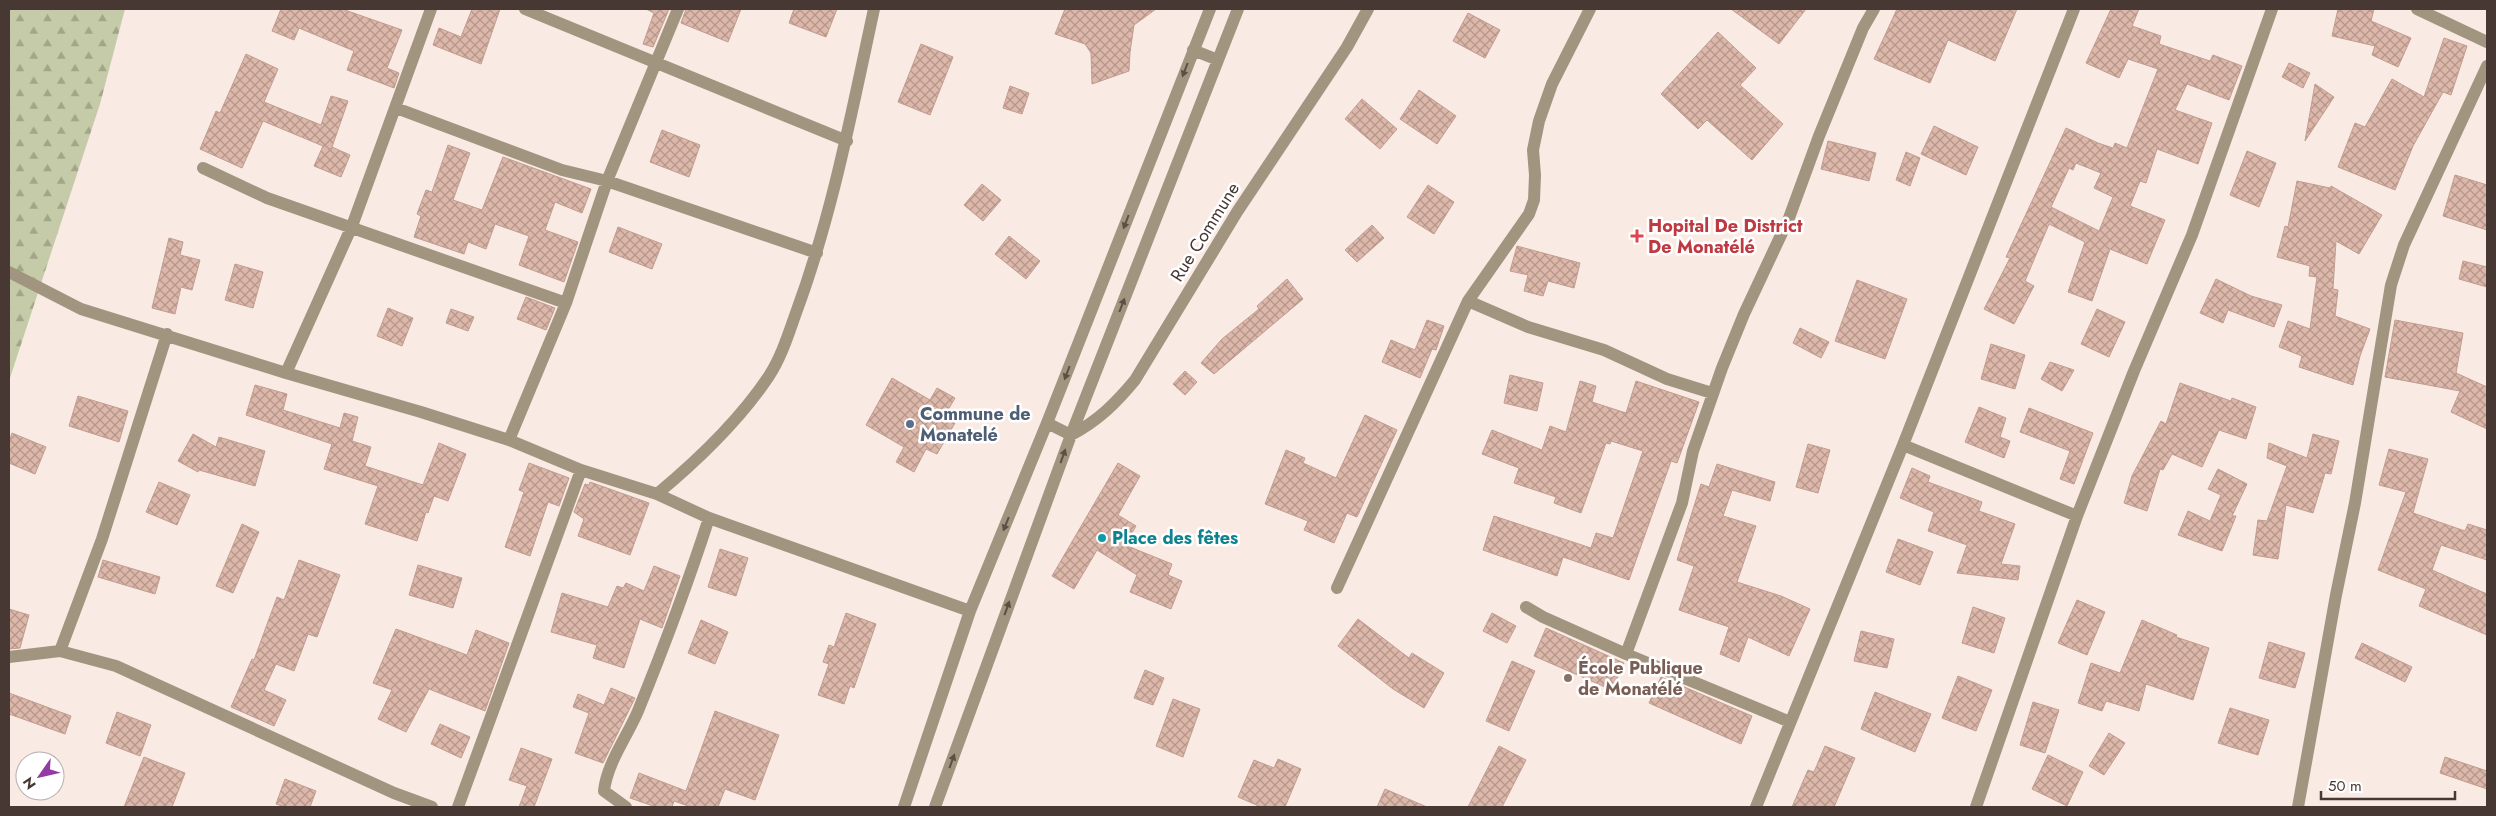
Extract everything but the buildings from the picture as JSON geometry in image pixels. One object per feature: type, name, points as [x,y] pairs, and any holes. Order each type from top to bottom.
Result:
[{"type":"street","points":[[286,374],[352,226],[431,9]]},
{"type":"street","points":[[525,9],[847,141]]},
{"type":"street","points":[[509,440],[566,303],[608,181],[678,9]]},
{"type":"street","points":[[657,494],[710,447],[742,411],[769,375],[787,339],[817,253],[847,141],[874,9]]},
{"type":"street","points":[[904,807],[970,612],[1047,423],[1210,9]]},
{"type":"street","points":[[935,807],[1071,435],[1238,9]]},
{"type":"street","name":"Rue Commune","points":[[1071,435],[1091,424],[1114,405],[1135,380],[1237,212],[1347,47],[1368,9]]},
{"type":"street","points":[[1337,588],[1468,302],[1529,214],[1534,200],[1533,150],[1539,121],[1552,84],[1590,9]]},
{"type":"street","points":[[1626,654],[1682,503],[1693,451],[1712,392],[1744,314],[1789,218],[1819,136],[1863,28],[1874,9]]},
{"type":"street","points":[[1756,807],[1903,445],[2074,9]]},
{"type":"street","points":[[1976,807],[2077,516],[2134,371],[2192,235],[2272,9]]},
{"type":"street","points":[[2417,9],[2487,42]]},
{"type":"street","points":[[1193,50],[1218,60]]},
{"type":"street","points":[[2298,807],[2336,595],[2355,503],[2391,285],[2404,245],[2487,66]]},
{"type":"street","points":[[396,108],[562,170],[608,181],[817,253]]},
{"type":"street","points":[[203,168],[267,198],[352,226],[566,303]]},
{"type":"street","points":[[9,272],[81,309],[167,334],[286,374],[421,412],[509,440],[581,470],[657,494],[709,518],[970,612]]},
{"type":"street","points":[[1468,302],[1528,327],[1604,350],[1667,379],[1712,392]]},
{"type":"street","points":[[60,651],[102,539],[167,334]]},
{"type":"street","points":[[1047,423],[1071,435]]},
{"type":"street","points":[[1903,445],[2077,516]]},
{"type":"street","points":[[458,807],[581,470]]},
{"type":"street","points":[[626,807],[604,791],[609,771],[651,679],[692,572],[709,518]]},
{"type":"street","points":[[1526,607],[1542,617],[1626,654],[1790,722]]},
{"type":"street","points":[[9,657],[60,651],[124,670],[165,687],[216,714],[394,793],[432,807]]},
{"type":"green space","points":[[9,9],[125,9],[100,104],[9,381]]},
{"type":"place","name":"Hopital De District De Monatélé","points":[[1637,236]]},
{"type":"place","name":"Commune de Monatelé","points":[[910,424]]},
{"type":"place","name":"Place des fêtes","points":[[1102,538]]},
{"type":"place","name":"École Publique de Monatélé","points":[[1568,678]]}]
